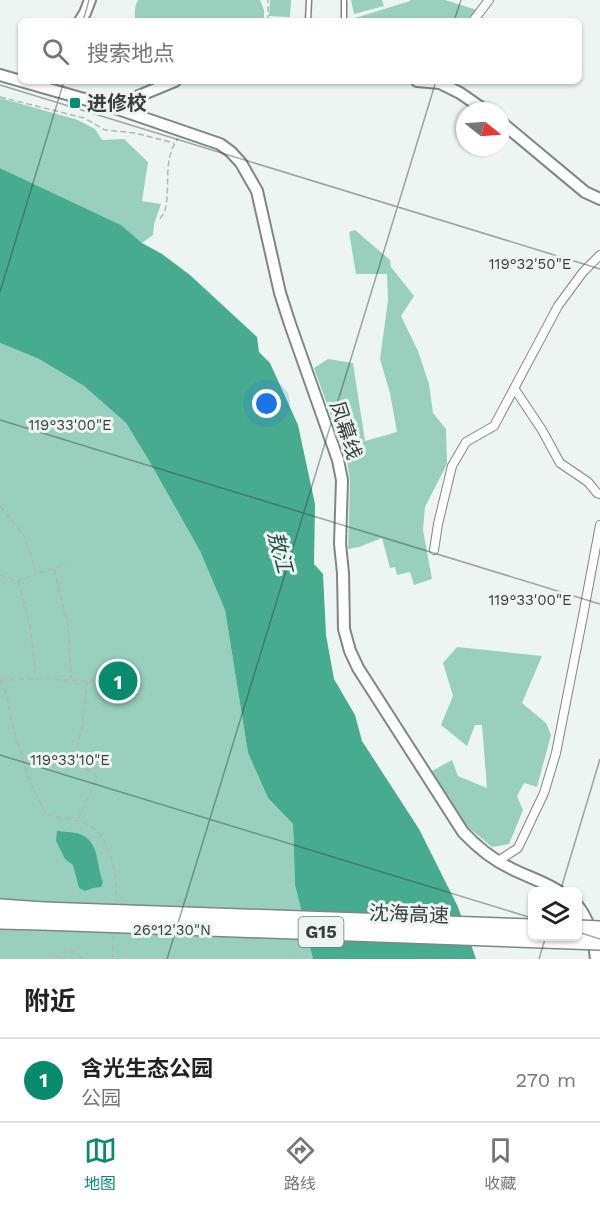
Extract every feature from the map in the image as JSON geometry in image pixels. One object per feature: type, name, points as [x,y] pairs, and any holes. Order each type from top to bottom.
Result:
[{"type":"highway","name":"沈海高速","points":[[0,907],[43,916],[600,942]]},
{"type":"highway","name":"沈海高速","points":[[0,921],[43,916],[528,927]]},
{"type":"highway","points":[[582,928],[600,929]]},
{"type":"main road","points":[[84,18],[90,0]]},
{"type":"main road","name":"凤幕线","points":[[0,75],[18,80]]},
{"type":"main road","name":"凤幕线","points":[[33,84],[112,106],[220,144],[236,158],[249,175],[257,191],[280,293],[338,460],[342,480],[340,544],[344,628],[350,651],[358,668],[463,832],[474,844],[498,861],[553,887]]},
{"type":"main road","points":[[112,106],[157,84]]},
{"type":"main road","points":[[442,84],[472,102]]},
{"type":"main road","points":[[510,130],[585,192],[600,199]]},
{"type":"main road","points":[[582,913],[589,924],[596,959]]},
{"type":"street","points":[[475,18],[489,0]]},
{"type":"street","points":[[434,550],[452,466],[466,442],[494,426],[558,306],[583,272],[600,255]]},
{"type":"street","points":[[514,388],[542,430],[560,463],[588,482],[600,494]]},
{"type":"street","points":[[498,861],[518,848],[544,793],[556,753],[600,525]]},
{"type":"lane","points":[[308,18],[309,0]]},
{"type":"lane","points":[[344,0],[344,18]]},
{"type":"path","points":[[268,0],[268,18]]},
{"type":"path","points":[[0,97],[84,118],[105,130],[135,133],[174,143]]},
{"type":"path","points":[[160,219],[166,208],[167,169],[174,143],[185,132]]},
{"type":"path","points":[[0,506],[25,537],[37,574]]},
{"type":"path","points":[[0,575],[18,580],[66,565]]},
{"type":"path","points":[[54,569],[68,626],[71,679]]},
{"type":"path","points":[[18,580],[30,625],[36,679]]},
{"type":"path","points":[[94,681],[0,680],[7,697],[13,728],[28,777],[46,814],[93,827],[105,842],[116,882],[115,903]]},
{"type":"path","points":[[77,821],[97,779],[94,773],[73,764],[82,727],[87,681]]},
{"type":"path","points":[[112,959],[113,932]]},
{"type":"path","points":[[54,959],[63,952],[74,952],[84,959]]},
{"type":"shaded area","points":[[138,0],[260,0],[264,18],[135,18],[135,7]]},
{"type":"shaded area","points":[[270,0],[291,0],[290,17],[269,16]]},
{"type":"shaded area","points":[[351,0],[382,0],[384,6],[354,14]]},
{"type":"shaded area","points":[[445,0],[477,10],[471,18],[355,18],[410,1]]},
{"type":"shaded area","points":[[0,98],[78,120],[95,129],[102,140],[124,139],[148,162],[142,201],[161,204],[153,235],[142,243],[121,225],[0,168]]},
{"type":"shaded area","points":[[355,230],[390,260],[391,267],[414,296],[401,316],[418,351],[429,384],[433,413],[446,429],[447,464],[425,507],[423,530],[432,579],[414,585],[410,572],[397,575],[395,567],[390,568],[382,538],[348,549],[350,481],[347,460],[314,368],[328,359],[353,363],[365,441],[397,432],[390,393],[380,359],[388,300],[387,274],[356,274],[349,232]]},
{"type":"shaded area","points":[[0,343],[39,359],[84,386],[126,423],[200,551],[225,610],[248,753],[268,798],[293,824],[295,885],[313,959],[0,959]]},
{"type":"shaded area","points":[[457,647],[542,656],[522,703],[546,723],[551,735],[537,787],[524,783],[517,796],[523,810],[509,844],[492,847],[468,827],[430,772],[452,760],[458,776],[487,788],[482,725],[475,725],[467,746],[441,725],[453,696],[443,663]]},
{"type":"water","name":"敖江","points":[[0,168],[121,225],[142,243],[162,254],[190,275],[257,337],[259,352],[270,363],[298,425],[315,504],[314,564],[323,574],[326,635],[334,679],[355,715],[362,741],[419,829],[458,907],[476,959],[313,959],[295,885],[293,824],[268,798],[248,753],[225,610],[200,551],[126,423],[84,386],[39,359],[0,343]]},
{"type":"water","points":[[57,831],[77,833],[90,841],[96,853],[103,882],[101,887],[85,891],[79,888],[73,865],[65,859],[56,841]]},
{"type":"place","name":"进修校","points":[[75,103]]},
{"type":"place","name":"含光生态公园","points":[[118,681]]}]
